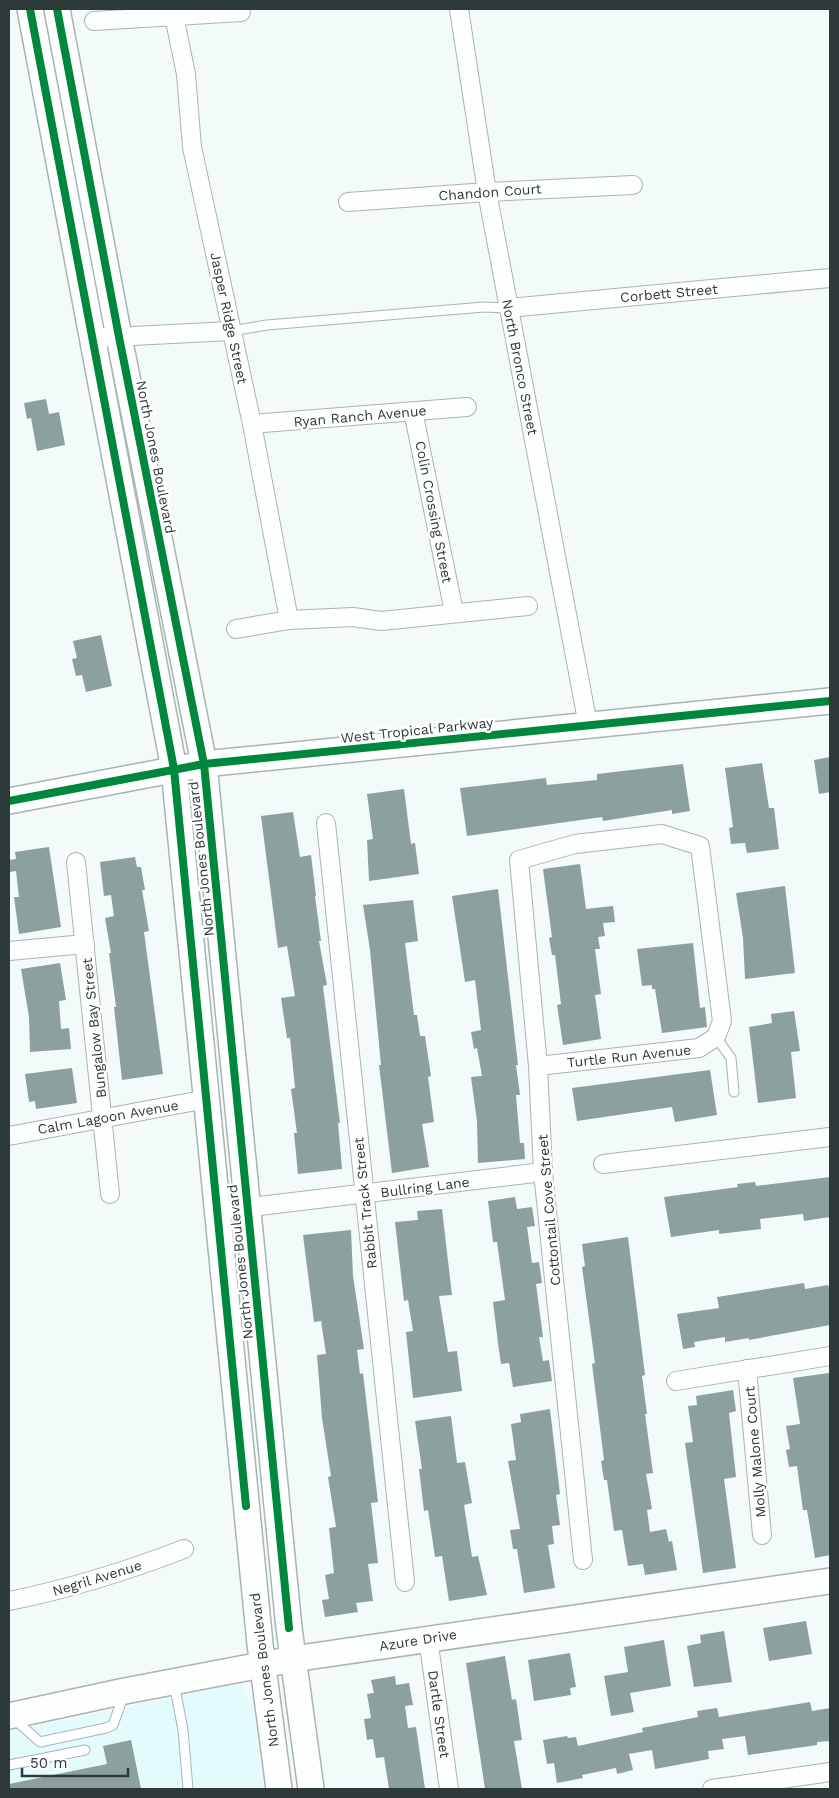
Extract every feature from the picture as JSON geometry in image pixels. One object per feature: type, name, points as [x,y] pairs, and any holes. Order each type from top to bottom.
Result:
[{"type":"main road","name":"North Jones Boulevard","points":[[30,9],[174,769],[262,1665],[279,1789]]},
{"type":"main road","name":"North Jones Boulevard","points":[[57,9],[119,337],[204,764],[289,1628],[311,1789]]},
{"type":"main road","name":"West Tropical Parkway","points":[[9,801],[204,764],[830,701]]},
{"type":"main road","name":"Azure Drive","points":[[9,1716],[125,1691],[262,1665],[428,1638],[830,1581]]},
{"type":"main road","points":[[289,1628],[299,1637],[312,1642],[356,1650]]},
{"type":"main road","points":[[201,1677],[246,1680],[258,1690],[268,1704]]},
{"type":"street","name":"North Bronco Street","points":[[459,9],[487,192],[588,725]]},
{"type":"street","points":[[94,21],[241,12]]},
{"type":"street","name":"Jasper Ridge Street","points":[[174,16],[186,74],[192,147],[252,424],[289,620]]},
{"type":"street","name":"Chandon Court","points":[[348,202],[487,192],[633,185]]},
{"type":"street","name":"Corbett Street","points":[[508,308],[830,278]]},
{"type":"street","points":[[93,338],[231,331]]},
{"type":"street","name":"Ryan Ranch Avenue","points":[[252,424],[467,407]]},
{"type":"street","name":"Colin Crossing Street","points":[[413,411],[454,612]]},
{"type":"street","points":[[236,630],[289,620],[353,617],[381,621],[454,612],[528,606]]},
{"type":"street","name":"Rabbit Track Street","points":[[326,823],[405,1582]]},
{"type":"street","name":"Cottontail Cove Street","points":[[583,1560],[544,1172],[538,1066],[519,860],[575,844],[662,834],[700,846],[722,1021],[716,1037]]},
{"type":"street","name":"Bungalow Bay Street","points":[[76,862],[104,1118],[110,1194]]},
{"type":"street","points":[[9,951],[85,944]]},
{"type":"street","name":"Turtle Run Avenue","points":[[538,1066],[700,1048],[716,1037]]},
{"type":"street","name":"Calm Lagoon Avenue","points":[[9,1136],[207,1099]]},
{"type":"street","points":[[603,1164],[830,1137]]},
{"type":"street","name":"Bullring Lane","points":[[217,1211],[544,1172]]},
{"type":"street","points":[[676,1381],[830,1356]]},
{"type":"street","name":"Molly Malone Court","points":[[747,1370],[762,1535]]},
{"type":"street","name":"Negril Avenue","points":[[9,1601],[46,1594],[133,1568],[184,1549]]},
{"type":"street","name":"Dartle Street","points":[[428,1638],[450,1789]]},
{"type":"street","points":[[712,1789],[830,1772]]},
{"type":"lane","points":[[231,331],[275,324],[484,307],[508,308]]},
{"type":"lane","points":[[716,1037],[731,1058],[734,1092]]},
{"type":"lane","points":[[173,1682],[183,1730],[188,1789]]},
{"type":"lane","points":[[9,1765],[85,1750]]},
{"type":"shaded area","points":[[239,1683],[252,1703],[263,1789],[9,1789],[9,1732]]},
{"type":"building","points":[[46,399],[49,414],[59,412],[65,445],[37,451],[31,418],[27,419],[24,403]]},
{"type":"building","points":[[101,635],[112,686],[86,692],[82,675],[76,676],[72,659],[77,658],[73,641]]},
{"type":"building","points":[[830,757],[830,792],[819,794],[814,760]]},
{"type":"building","points":[[762,763],[769,808],[774,808],[779,849],[747,853],[745,843],[731,844],[729,828],[733,827],[725,768]]},
{"type":"building","points":[[683,764],[690,811],[672,814],[672,810],[603,821],[602,817],[467,836],[460,788],[546,778],[547,785],[597,780],[597,774]]},
{"type":"building","points":[[404,789],[411,844],[415,843],[419,874],[369,881],[367,840],[373,839],[367,794]]},
{"type":"building","points":[[293,812],[300,857],[311,855],[321,941],[319,941],[327,985],[323,986],[340,1123],[338,1123],[342,1169],[298,1174],[294,1133],[297,1133],[291,1089],[295,1088],[290,1038],[287,1038],[281,998],[295,996],[287,946],[278,948],[261,816]]},
{"type":"building","points":[[49,847],[61,927],[19,934],[14,897],[19,897],[16,871],[10,872],[9,860],[16,859],[15,852]]},
{"type":"building","points":[[135,857],[137,867],[141,867],[145,890],[142,890],[149,931],[144,932],[163,1074],[122,1080],[109,953],[111,953],[105,918],[114,916],[111,895],[104,896],[100,862]]},
{"type":"building","points":[[580,864],[586,909],[613,906],[615,922],[603,923],[605,936],[598,937],[600,949],[595,949],[601,994],[595,995],[601,1039],[563,1045],[557,1005],[561,1004],[555,955],[552,955],[549,938],[552,937],[543,869]]},
{"type":"building","points":[[785,886],[795,973],[745,979],[743,938],[736,893]]},
{"type":"building","points":[[498,889],[518,1065],[516,1065],[520,1095],[516,1095],[520,1143],[524,1143],[525,1159],[478,1163],[477,1121],[471,1077],[482,1076],[477,1048],[474,1049],[471,1032],[481,1030],[475,980],[465,982],[452,896]]},
{"type":"building","points":[[413,900],[418,941],[405,943],[414,1015],[417,1015],[420,1036],[425,1036],[431,1076],[428,1077],[434,1122],[422,1124],[429,1167],[392,1173],[379,1065],[381,1065],[370,950],[363,905]]},
{"type":"building","points":[[693,943],[700,1008],[705,1007],[707,1027],[662,1033],[655,989],[652,989],[652,985],[642,986],[637,949]]},
{"type":"building","points":[[60,963],[66,1000],[59,1001],[61,1029],[69,1028],[71,1049],[30,1052],[29,1017],[21,969]]},
{"type":"building","points":[[794,1011],[800,1051],[791,1052],[796,1098],[758,1103],[749,1027],[772,1023],[771,1014]]},
{"type":"building","points":[[72,1068],[77,1103],[36,1109],[35,1101],[29,1102],[25,1074]]},
{"type":"building","points":[[710,1070],[717,1115],[675,1122],[672,1107],[577,1121],[572,1088]]},
{"type":"building","points":[[830,1177],[830,1217],[804,1221],[803,1214],[760,1219],[761,1229],[719,1234],[719,1230],[671,1237],[664,1197],[738,1187],[737,1184],[755,1182],[756,1186]]},
{"type":"building","points":[[515,1197],[517,1209],[532,1207],[535,1226],[527,1227],[532,1263],[539,1262],[542,1283],[536,1284],[543,1337],[539,1337],[543,1361],[549,1360],[552,1381],[513,1387],[509,1363],[501,1364],[498,1343],[493,1302],[505,1300],[497,1242],[493,1242],[488,1201]]},
{"type":"building","points":[[442,1209],[452,1295],[439,1296],[448,1352],[457,1351],[462,1391],[413,1398],[406,1332],[413,1331],[408,1300],[404,1301],[395,1222],[418,1220],[417,1211]]},
{"type":"building","points":[[351,1230],[353,1276],[364,1349],[357,1350],[360,1374],[363,1373],[378,1502],[371,1503],[378,1563],[368,1564],[373,1601],[356,1603],[358,1612],[325,1617],[322,1600],[329,1599],[325,1575],[334,1573],[329,1528],[336,1527],[328,1477],[331,1476],[322,1418],[317,1355],[326,1354],[321,1321],[314,1322],[303,1235]]},
{"type":"building","points":[[628,1237],[645,1375],[642,1376],[647,1414],[645,1414],[653,1473],[646,1474],[652,1509],[647,1510],[650,1532],[666,1529],[669,1542],[672,1541],[677,1570],[645,1575],[643,1564],[628,1566],[622,1530],[614,1531],[607,1480],[604,1480],[601,1461],[604,1460],[592,1364],[595,1363],[582,1267],[585,1266],[582,1244]]},
{"type":"building","points":[[804,1283],[805,1289],[828,1285],[830,1290],[830,1325],[749,1340],[749,1338],[725,1342],[725,1337],[694,1342],[695,1347],[683,1349],[677,1314],[719,1308],[717,1297]]},
{"type":"building","points":[[829,1373],[830,1555],[815,1558],[807,1510],[803,1510],[797,1466],[789,1467],[786,1450],[790,1449],[786,1426],[800,1424],[793,1378]]},
{"type":"building","points":[[733,1390],[736,1411],[729,1413],[736,1477],[724,1479],[736,1568],[703,1573],[685,1443],[693,1442],[688,1406],[697,1405],[696,1396]]},
{"type":"building","points":[[550,1409],[560,1494],[556,1495],[560,1525],[552,1526],[554,1544],[548,1545],[555,1588],[524,1593],[517,1549],[513,1549],[510,1530],[520,1529],[508,1461],[516,1460],[511,1424],[521,1422],[520,1414]]},
{"type":"building","points":[[451,1416],[457,1463],[465,1462],[472,1503],[464,1505],[472,1557],[478,1556],[487,1595],[449,1601],[442,1556],[435,1557],[428,1510],[424,1511],[419,1469],[422,1469],[415,1421]]},
{"type":"building","points":[[806,1621],[812,1654],[769,1661],[763,1628]]},
{"type":"building","points":[[724,1631],[732,1682],[694,1687],[687,1646],[701,1643],[700,1635]]},
{"type":"building","points":[[664,1640],[671,1686],[630,1693],[634,1712],[611,1716],[604,1676],[628,1672],[624,1647]]},
{"type":"building","points":[[570,1653],[576,1687],[570,1688],[571,1695],[534,1701],[528,1660]]},
{"type":"building","points":[[505,1656],[512,1700],[516,1699],[522,1740],[514,1741],[522,1789],[485,1789],[466,1663]]},
{"type":"building","points":[[395,1676],[396,1685],[409,1683],[413,1705],[405,1706],[408,1728],[416,1727],[425,1789],[389,1789],[384,1757],[376,1758],[373,1739],[367,1740],[364,1719],[371,1718],[367,1694],[374,1693],[371,1680]]},
{"type":"building","points":[[810,1702],[812,1711],[830,1708],[830,1741],[817,1742],[817,1745],[748,1755],[745,1736],[722,1739],[724,1749],[708,1751],[709,1759],[655,1769],[652,1750],[629,1754],[633,1770],[617,1774],[616,1768],[582,1775],[583,1778],[557,1783],[554,1763],[547,1764],[543,1740],[567,1736],[568,1738],[576,1737],[578,1746],[643,1732],[642,1728],[698,1717],[697,1711],[717,1708],[719,1717]]},
{"type":"building","points":[[131,1740],[141,1789],[9,1789],[9,1784],[107,1764],[103,1746]]},
{"type":"cycle path","points":[[30,9],[174,769],[246,1506]]},
{"type":"cycle path","points":[[57,9],[119,337],[204,764],[289,1628]]},
{"type":"cycle path","points":[[9,801],[204,764],[830,701]]}]
